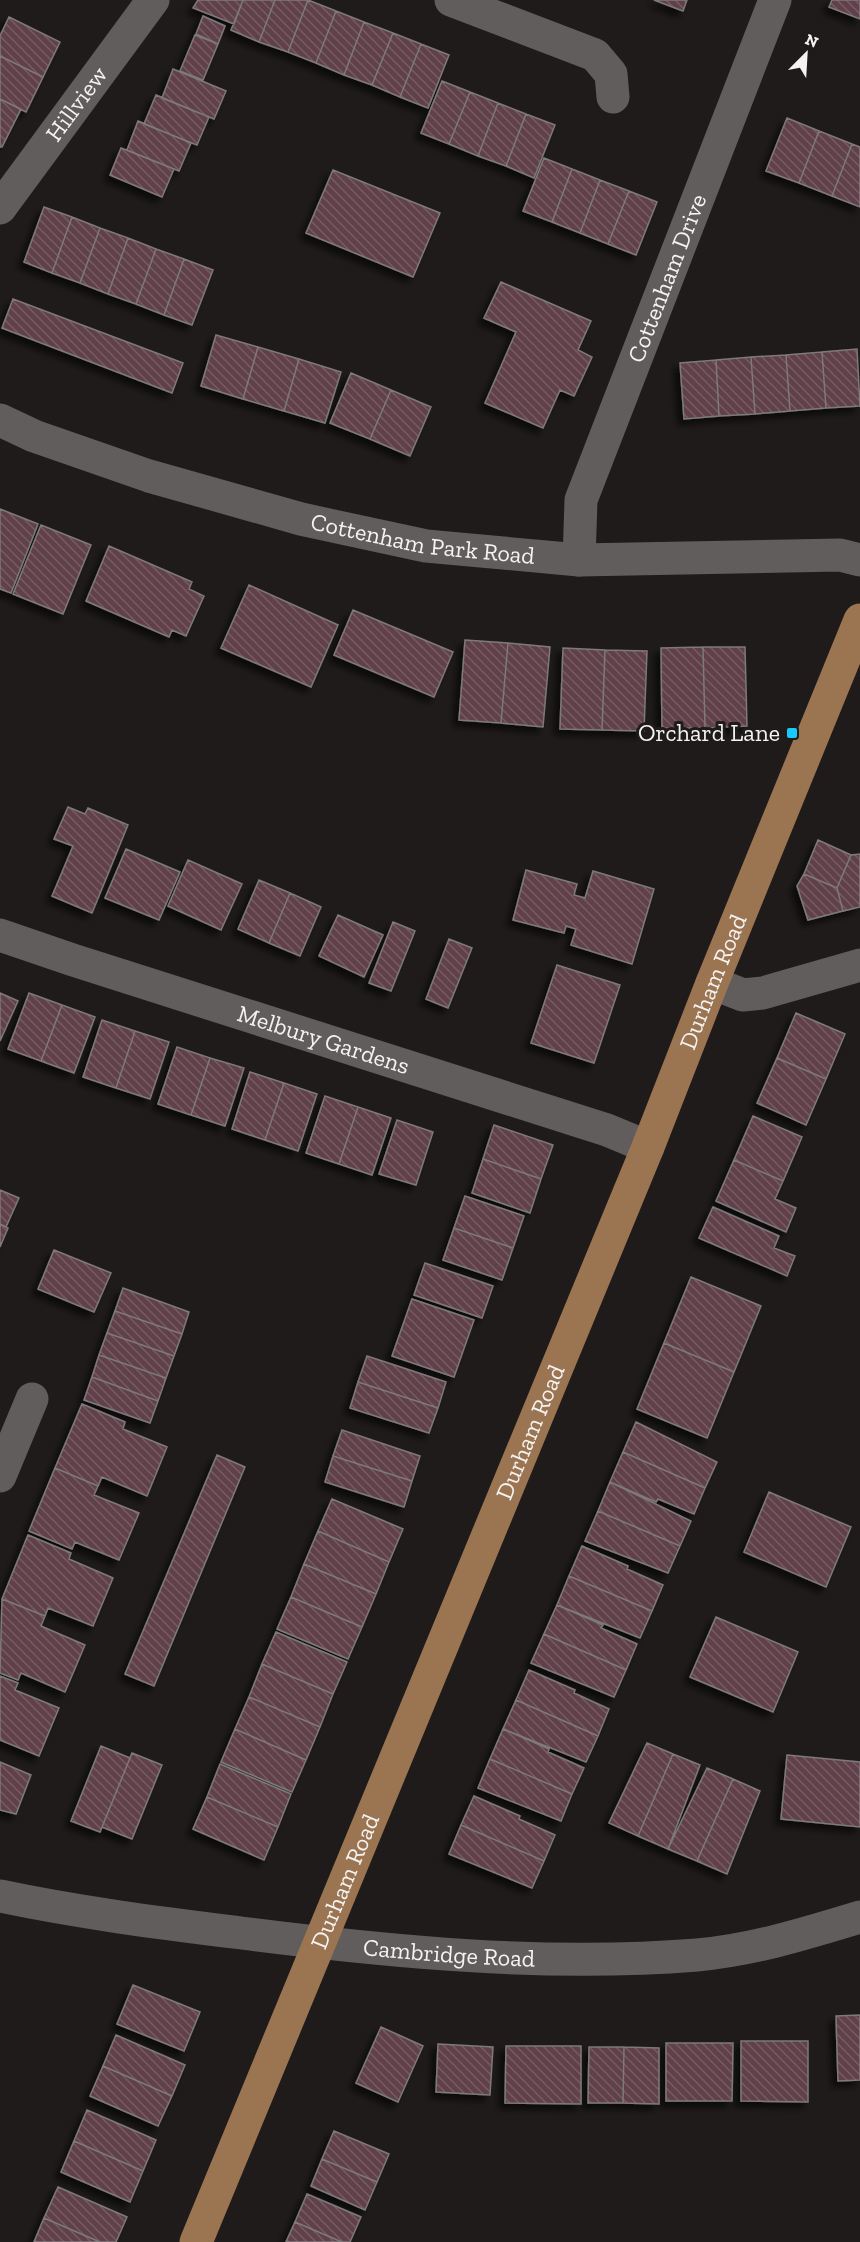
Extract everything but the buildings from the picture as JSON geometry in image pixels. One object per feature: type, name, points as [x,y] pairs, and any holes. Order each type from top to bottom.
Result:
[{"type":"main road","name":"Durham Road","points":[[196,2242],[317,1944],[648,1147],[712,983],[860,620]]},
{"type":"street","name":"Hillview","points":[[0,208],[153,0]]},
{"type":"street","points":[[451,0],[595,55],[611,74],[613,97]]},
{"type":"street","name":"Cottenham Drive","points":[[579,560],[581,500],[775,0]]},
{"type":"street","name":"Cottenham Park Road","points":[[0,420],[34,436],[149,476],[301,519],[426,546],[579,560],[840,555],[860,560]]},
{"type":"street","name":"Melbury Gardens","points":[[0,935],[607,1130],[648,1147]]},
{"type":"street","points":[[712,983],[743,995],[763,993],[860,965]]},
{"type":"street","points":[[0,1476],[32,1399]]},
{"type":"street","name":"Cambridge Road","points":[[0,1896],[122,1917],[317,1944],[500,1956],[601,1959],[699,1955],[783,1940],[860,1917]]},
{"type":"place","name":"Orchard Lane","points":[[792,733]]}]
